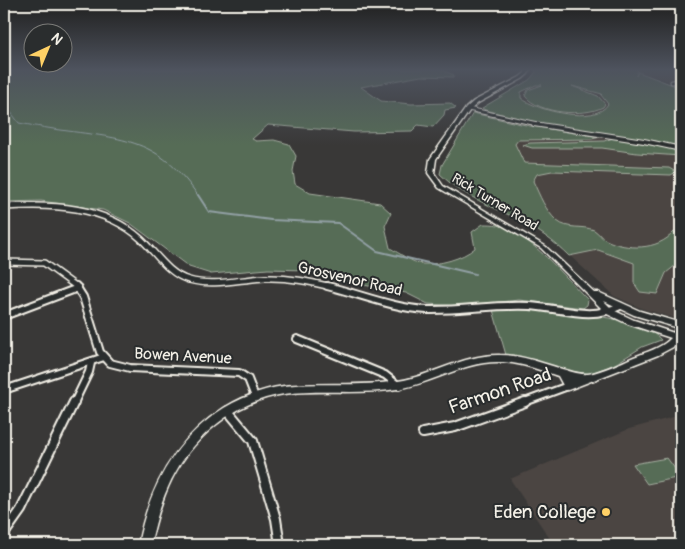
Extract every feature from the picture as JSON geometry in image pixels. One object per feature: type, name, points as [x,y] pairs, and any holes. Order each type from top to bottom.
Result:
[{"type":"main road","name":"Rick Turner Road","points":[[492,95],[480,100],[468,109],[433,159],[431,169],[434,178],[447,192],[543,247],[610,312],[631,322],[679,338]]},
{"type":"main road","name":"Rick Turner Road","points":[[590,292],[620,306],[681,326]]},
{"type":"main road","points":[[679,338],[681,326]]},
{"type":"main road","name":"Farmon Road","points":[[568,386],[664,349],[679,338]]},
{"type":"main road","points":[[144,545],[155,504],[170,469],[191,439],[228,410],[255,397],[286,390],[399,386],[492,358],[510,358],[588,378]]},
{"type":"main road","points":[[561,372],[568,386]]},
{"type":"street","points":[[468,109],[542,126],[644,141],[681,150]]},
{"type":"street","name":"Grosvenor Road","points":[[4,207],[57,206],[102,217],[133,232],[181,276],[196,282],[215,283],[284,278],[322,285],[395,305],[429,309],[515,306],[595,314],[610,312],[620,306]]},
{"type":"street","points":[[4,262],[44,263],[78,288],[104,358],[4,390]]},
{"type":"street","points":[[4,316],[78,288]]},
{"type":"street","points":[[297,339],[385,375],[399,386]]},
{"type":"street","name":"Bowen Avenue","points":[[104,358],[110,362],[130,368],[239,373],[248,379],[255,397]]},
{"type":"street","points":[[4,534],[21,510],[89,372],[91,363]]},
{"type":"street","name":"Farmon Road","points":[[423,433],[455,427],[568,386]]},
{"type":"street","points":[[228,410],[248,432],[256,449],[276,519],[280,545]]},
{"type":"shaded area","points":[[504,95],[681,95],[681,320],[643,309],[614,296],[558,245],[522,221],[452,185],[440,174],[442,165],[473,113]]},
{"type":"shaded area","name":"Eden College","points":[[681,415],[681,545],[554,545],[510,479],[629,429]]},
{"type":"green space","points":[[4,95],[372,95],[381,101],[411,104],[450,103],[456,108],[445,110],[444,115],[433,127],[418,125],[412,131],[354,132],[268,125],[252,139],[256,141],[274,140],[289,144],[296,156],[293,171],[295,184],[310,193],[380,203],[391,213],[385,226],[390,248],[410,260],[429,264],[457,258],[475,248],[472,232],[483,224],[498,225],[522,237],[546,257],[588,300],[587,305],[583,308],[519,300],[459,306],[428,304],[406,293],[358,284],[304,270],[268,269],[211,274],[189,267],[130,223],[103,210],[41,201],[4,202]]},
{"type":"green space","points":[[504,95],[521,95],[521,98],[540,107],[566,114],[579,115],[592,114],[608,104],[601,95],[681,95],[681,147],[655,141],[543,124],[482,108]]},
{"type":"green space","points":[[594,95],[605,104],[603,107],[585,112],[562,112],[540,107],[525,96]]},
{"type":"green space","points":[[473,113],[530,126],[600,137],[592,139],[518,140],[515,144],[524,163],[669,168],[676,172],[671,175],[552,171],[537,174],[533,181],[546,207],[557,221],[566,226],[594,230],[604,239],[614,243],[632,247],[651,246],[659,243],[674,232],[681,233],[681,261],[666,273],[657,294],[640,292],[634,283],[634,263],[598,250],[569,256],[534,228],[468,195],[440,174],[442,165]]},
{"type":"green space","points":[[613,138],[673,149],[681,152],[681,156],[602,148],[532,148],[523,145],[530,143],[604,141]]},
{"type":"green space","points":[[527,308],[578,313],[619,320],[652,332],[661,340],[642,347],[615,364],[589,374],[558,369],[506,355],[493,310]]},
{"type":"green space","points":[[667,458],[681,477],[647,484],[633,464]]},
{"type":"waterway","points":[[4,103],[19,123],[109,137],[142,146],[157,154],[171,165],[199,197]]},
{"type":"waterway","points":[[198,195],[209,212],[271,220],[338,223],[377,251],[475,274]]},
{"type":"place","name":"Eden College","points":[[606,512]]}]
